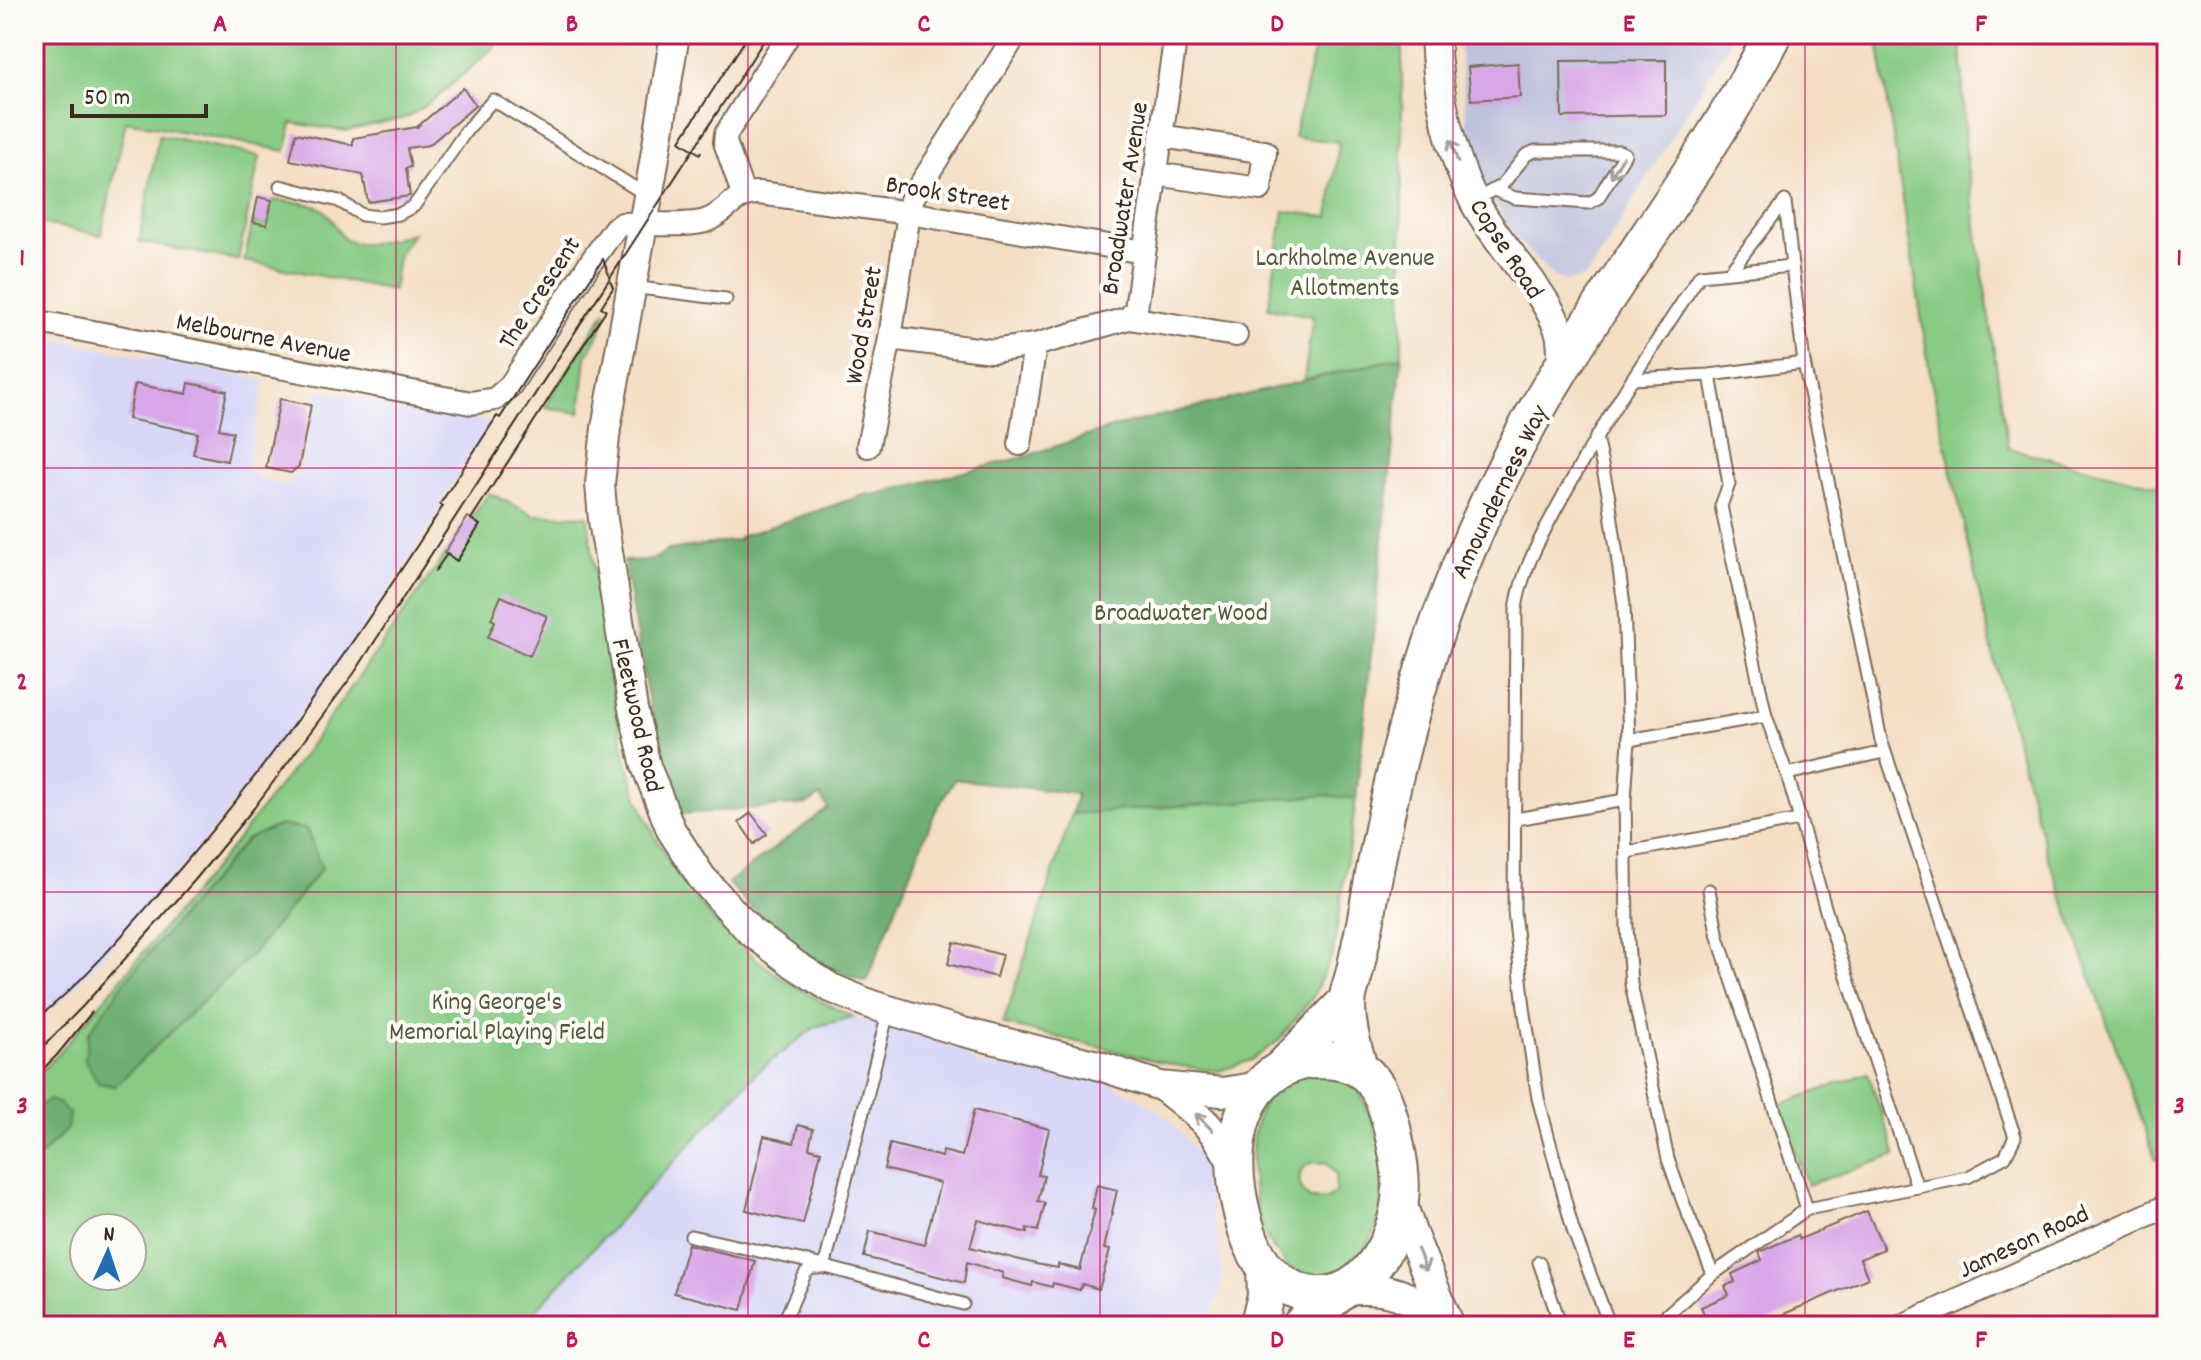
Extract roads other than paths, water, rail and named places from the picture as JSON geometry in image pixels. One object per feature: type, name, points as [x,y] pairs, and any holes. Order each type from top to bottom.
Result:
[{"type":"highway","name":"Amounderness Way","points":[[1360,1070],[1352,1044],[1347,1001],[1400,748],[1426,654],[1445,600],[1510,457],[1562,367],[1728,115],[1773,34]]},
{"type":"highway","points":[[1342,1291],[1322,1296],[1299,1292],[1265,1269],[1250,1243],[1239,1203],[1235,1169],[1239,1131],[1249,1101],[1347,1001]]},
{"type":"highway","points":[[1271,1076],[1308,1060],[1346,1064],[1360,1070],[1379,1092],[1390,1118],[1399,1161],[1400,1199],[1393,1230],[1381,1257],[1360,1280],[1300,1326]]},
{"type":"highway","points":[[1258,1326],[1266,1297],[1265,1269]]},
{"type":"main road","points":[[1400,1199],[1448,1324]]},
{"type":"main road","points":[[1342,1291],[1371,1289],[1407,1296],[1448,1324]]},
{"type":"street","name":"Fleetwood Road","points":[[675,34],[596,484],[633,709],[646,766],[671,830],[702,878],[750,931],[831,988],[889,1010],[1129,1074],[1160,1086],[1212,1092],[1244,1090],[1271,1076]]},
{"type":"street","points":[[646,210],[700,223],[712,219],[743,194],[725,142],[726,134],[789,34]]},
{"type":"street","name":"Wood Street","points":[[868,446],[915,193],[1016,34]]},
{"type":"street","name":"Broadwater Avenue","points":[[890,338],[992,351],[1035,345],[1129,318],[1136,309],[1176,34]]},
{"type":"street","name":"Copse Road","points":[[1435,34],[1437,84],[1458,162],[1484,195],[1493,233],[1560,332],[1562,367]]},
{"type":"street","points":[[1155,174],[1260,189],[1265,152],[1161,136]]},
{"type":"street","name":"Brook Street","points":[[743,194],[759,193],[909,213],[1144,252]]},
{"type":"street","name":"The Crescent","points":[[484,402],[495,399],[510,386],[615,228],[646,210]]},
{"type":"street","points":[[1129,318],[1236,335]]},
{"type":"street","name":"Melbourne Avenue","points":[[34,321],[458,401],[484,402]]},
{"type":"street","points":[[1020,444],[1035,345]]},
{"type":"street","name":"Fleetwood Road","points":[[1160,1086],[1203,1119],[1221,1140],[1235,1169]]},
{"type":"street","name":"Jameson Road","points":[[1902,1326],[2167,1206]]},
{"type":"lane","points":[[280,186],[339,201],[362,215],[380,217],[399,214],[414,206],[466,131],[493,100],[646,210]]},
{"type":"lane","points":[[1535,151],[1619,151],[1625,154],[1598,198],[1589,203],[1484,195],[1512,175],[1526,155],[1535,151]]},
{"type":"lane","points":[[1654,1326],[1713,1274],[1807,1209],[1968,1177],[2005,1157],[2015,1137],[1884,752],[1804,363],[1785,201],[1730,271]]},
{"type":"lane","points":[[1610,1326],[1573,1230],[1538,1098],[1524,1008],[1514,911],[1516,609],[1519,586],[1540,538],[1596,437],[1700,275],[1792,266]]},
{"type":"lane","points":[[632,287],[726,299]]},
{"type":"lane","points":[[1632,379],[1710,375],[1804,363]]},
{"type":"lane","points":[[1710,375],[1729,484],[1721,506],[1766,716],[1787,774],[1831,928],[1917,1187]]},
{"type":"lane","points":[[1596,437],[1609,498],[1624,605],[1629,740],[1625,800],[1627,927],[1631,984],[1668,1159],[1713,1274]]},
{"type":"lane","points":[[1629,740],[1766,716]]},
{"type":"lane","points":[[1787,774],[1884,752]]},
{"type":"lane","points":[[1516,819],[1625,800]]},
{"type":"lane","points":[[1627,852],[1799,820]]},
{"type":"lane","points":[[1709,890],[1718,937],[1807,1209]]},
{"type":"lane","points":[[824,1268],[889,1010]]},
{"type":"lane","points":[[691,1236],[963,1304]]},
{"type":"lane","points":[[1539,1262],[1561,1326]]},
{"type":"lane","points":[[782,1326],[805,1274],[811,1268],[824,1268]]},
{"type":"tram line","points":[[701,152],[680,141],[749,34]]},
{"type":"tram line","points":[[34,1056],[83,1006],[195,880],[254,808],[355,672],[768,34]]},
{"type":"tram line","points":[[435,571],[447,554],[457,561],[480,525],[471,519],[606,310],[601,307],[613,288],[603,259]]},
{"type":"tram line","points":[[34,1021],[85,975],[200,846],[309,704],[377,606],[443,506],[440,504],[497,416],[500,418],[603,259]]},
{"type":"tram line","points":[[34,1078],[92,1012]]},
{"type":"park label","name":"Larkholme Avenue Allotments","points":[[1345,271]]},
{"type":"park label","name":"Broadwater Wood","points":[[1181,611]]},
{"type":"park label","name":"King George's Memorial Playing Field","points":[[497,1015]]}]
